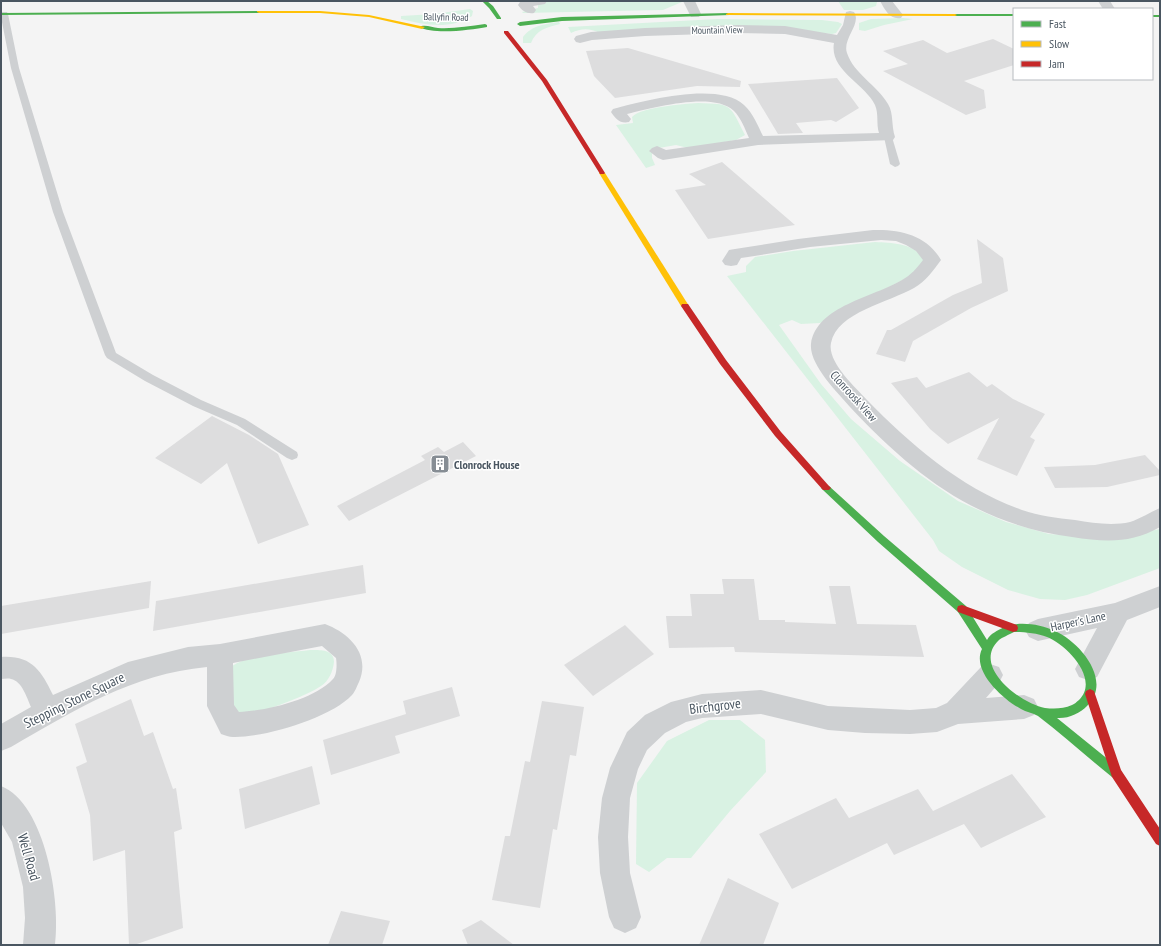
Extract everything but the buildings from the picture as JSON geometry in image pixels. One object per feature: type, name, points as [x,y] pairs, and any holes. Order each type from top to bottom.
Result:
[{"type":"street","points":[[484,1],[491,6],[499,18]]},
{"type":"street","points":[[530,10],[524,5],[541,1]]},
{"type":"street","points":[[689,1],[695,14]]},
{"type":"street","points":[[886,1],[896,15]]},
{"type":"street","name":"Ballyfin Road","points":[[3,14],[320,12],[369,16],[430,29],[491,30],[506,32]]},
{"type":"street","points":[[491,30],[485,24],[490,20],[499,18],[511,18],[520,24],[562,19],[695,14],[1013,15]]},
{"type":"street","points":[[657,152],[663,155],[758,141],[888,137],[881,103],[842,58],[839,45],[849,24],[850,15]]},
{"type":"street","points":[[520,24],[519,28],[506,32],[544,80],[677,294],[723,362],[778,434],[823,485],[881,539],[962,609],[987,648]]},
{"type":"street","name":"Mountain View","points":[[586,36],[671,31],[745,29],[785,30],[841,40]]},
{"type":"street","points":[[624,119],[618,112],[684,99],[719,99],[731,102],[740,109],[758,141]]},
{"type":"street","name":"Clonroosk View","points":[[730,261],[736,254],[772,246],[847,238],[891,236],[919,244],[930,254],[932,260],[926,273],[908,285],[849,311],[831,323],[825,332],[821,344],[823,357],[832,373],[855,399],[907,451],[931,471],[975,500],[1015,517],[1047,526],[1074,530],[1117,532],[1136,529],[1160,517]]},
{"type":"street","name":"Harper's Lane","points":[[1038,630],[1118,613],[1160,596]]},
{"type":"street","points":[[962,609],[1013,628],[1038,630],[1054,635],[1068,644],[1080,656],[1088,669],[1092,682],[1090,694],[1084,704],[1073,711],[1058,714],[1033,710]]},
{"type":"street","name":"Harper's Lane","points":[[1088,669],[1118,613]]},
{"type":"street","points":[[1013,628],[1002,632],[993,639],[987,648],[986,661],[990,675],[998,687],[1010,698],[1033,710],[1116,773]]},
{"type":"street","name":"Stepping Stone Square","points":[[1,738],[69,699],[128,673],[188,658],[220,656],[325,635],[342,645],[351,662],[344,686],[319,703],[286,716],[244,725],[231,725],[221,706],[220,656]]},
{"type":"street","points":[[1,668],[9,666],[28,674],[36,688],[46,712]]},
{"type":"street","name":"Birchgrove","points":[[957,712],[990,675]]},
{"type":"street","points":[[1090,694],[1116,773],[1160,840]]},
{"type":"street","name":"Birchgrove","points":[[625,917],[615,873],[613,837],[616,798],[624,768],[637,741],[655,724],[681,711],[702,706],[761,702],[828,718],[865,721],[937,720],[957,712],[1033,710]]},
{"type":"street","name":"Well Road","points":[[1,800],[22,829],[36,870],[42,931],[39,945]]},
{"type":"lane","points":[[3,14],[15,68],[58,212],[111,355],[156,382],[197,403],[241,422],[292,455]]},
{"type":"lane","points":[[888,137],[895,164]]},
{"type":"green space","points":[[550,1],[682,2],[663,10],[522,12],[538,8],[538,4]]},
{"type":"green space","points":[[838,1],[877,2],[876,6],[863,10],[844,10]]},
{"type":"green space","points":[[470,9],[473,11],[472,16],[446,25],[419,23],[401,19],[401,16],[434,14]]},
{"type":"green space","points":[[717,19],[822,20],[842,24],[836,33],[832,34],[793,30],[600,33],[586,29],[571,33],[568,27]]},
{"type":"green space","points":[[871,19],[913,19],[884,25],[865,31],[859,30],[859,23]]},
{"type":"green space","points":[[559,22],[560,24],[546,28],[539,32],[531,43],[523,43],[523,37],[531,30],[540,26]]},
{"type":"green space","points":[[698,103],[718,104],[729,108],[736,117],[745,135],[736,140],[688,148],[676,145],[659,148],[652,151],[652,158],[655,165],[646,168],[616,125],[633,123],[632,117],[653,108]]},
{"type":"green space","points":[[875,242],[902,245],[914,249],[924,258],[920,271],[820,323],[801,324],[792,320],[779,325],[821,384],[851,419],[900,461],[958,501],[1006,522],[1049,534],[1092,537],[1123,536],[1160,529],[1160,568],[1087,595],[1065,600],[1040,599],[1008,590],[962,567],[939,551],[933,540],[727,276],[746,272],[746,266],[755,257],[793,251]]},
{"type":"green space","points":[[310,650],[326,651],[332,655],[334,662],[332,672],[324,684],[313,691],[294,699],[245,716],[234,709],[229,669],[236,664],[255,657]]},
{"type":"green space","points":[[709,720],[740,720],[765,740],[766,772],[730,811],[691,858],[667,858],[649,872],[636,864],[637,783],[667,741]]},
{"type":"traffic: fast","points":[[484,1],[491,7],[499,18]]},
{"type":"traffic: fast","points":[[1,14],[259,12]]},
{"type":"traffic: fast","points":[[520,24],[562,19],[728,14]]},
{"type":"traffic: fast","points":[[955,15],[1013,15]]},
{"type":"traffic: fast","points":[[1153,16],[1160,16]]},
{"type":"traffic: fast","points":[[422,27],[461,29],[485,26]]},
{"type":"traffic: fast","points":[[826,488],[881,539],[962,609],[987,648]]},
{"type":"traffic: fast","points":[[1013,628],[1043,631],[1052,634],[1071,647],[1086,667],[1091,678],[1091,688],[1087,699],[1078,708],[1062,714],[1044,713],[1026,706],[1009,696],[995,682],[987,667],[986,652],[994,638],[1013,628]]},
{"type":"traffic: fast","points":[[1042,713],[1116,773]]},
{"type":"traffic: slow","points":[[259,12],[320,12],[369,16],[422,27]]},
{"type":"traffic: slow","points":[[728,14],[955,15]]},
{"type":"traffic: slow","points":[[602,173],[685,306]]},
{"type":"traffic: jam","points":[[506,32],[544,80],[602,173]]},
{"type":"traffic: jam","points":[[685,306],[723,362],[778,434],[826,488]]},
{"type":"traffic: jam","points":[[962,609],[1013,628]]},
{"type":"traffic: jam","points":[[1090,694],[1116,773],[1160,840]]},
{"type":"place","name":"Clonrock House","points":[[440,464]]}]
